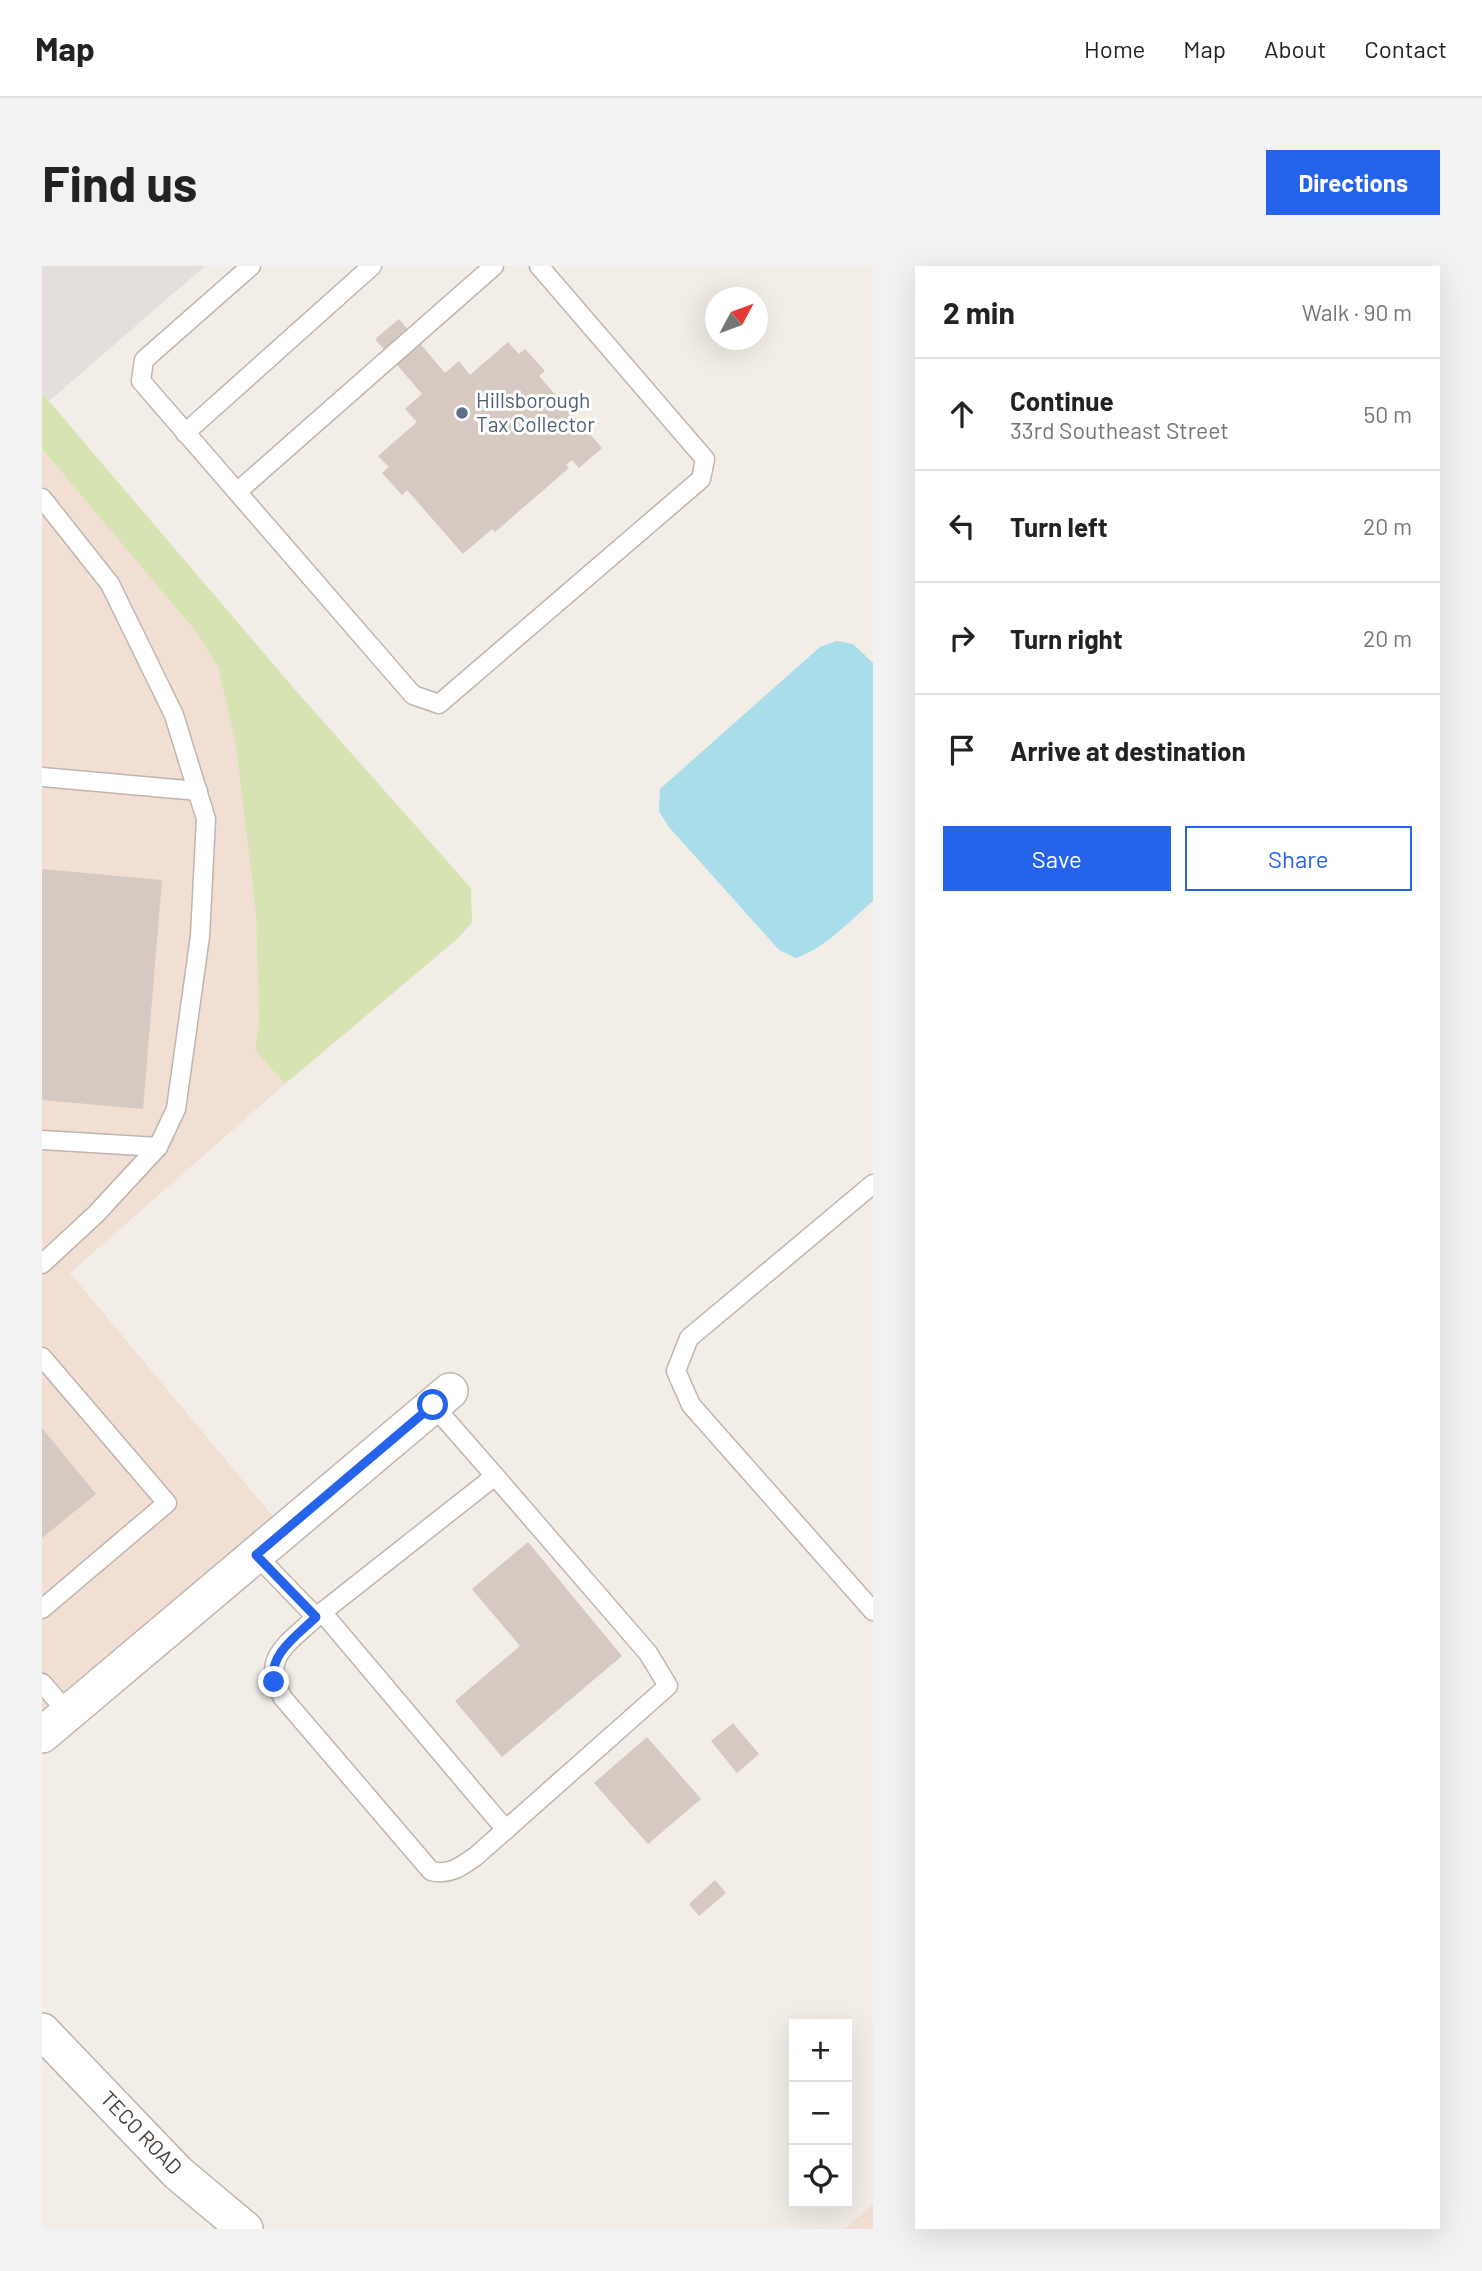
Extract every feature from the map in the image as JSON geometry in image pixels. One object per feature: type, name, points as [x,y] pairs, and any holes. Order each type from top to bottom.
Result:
[{"type":"street","points":[[42,1735],[441,1398]]},
{"type":"street","name":"TECO ROAD","points":[[42,2031],[178,2173],[245,2229]]},
{"type":"lane","points":[[251,266],[144,360],[141,382],[413,695],[439,704],[701,479],[705,459],[539,266]]},
{"type":"lane","points":[[185,433],[372,266]]},
{"type":"lane","points":[[237,492],[494,266]]},
{"type":"lane","points":[[42,498],[110,584],[174,715],[206,819],[200,936],[176,1110],[158,1147],[96,1214],[42,1264]]},
{"type":"lane","points":[[42,777],[198,791]]},
{"type":"lane","points":[[42,1140],[158,1147]]},
{"type":"lane","points":[[873,1184],[689,1338],[676,1371],[691,1405],[873,1611]]},
{"type":"lane","points":[[42,1357],[167,1503],[42,1609]]},
{"type":"lane","points":[[441,1398],[495,1476],[648,1653],[667,1680],[667,1686],[506,1830],[458,1868],[446,1873],[431,1871],[283,1698],[272,1673],[279,1654],[319,1615],[495,1476]]},
{"type":"lane","points":[[256,1555],[319,1615],[506,1830]]},
{"type":"lane","points":[[42,1683],[68,1713]]},
{"type":"shaded area","points":[[42,266],[205,266],[49,401],[42,393]]},
{"type":"shaded area","points":[[42,449],[197,633],[218,667],[236,746],[256,915],[259,1020],[255,1050],[285,1084],[70,1273],[275,1519],[42,1715]]},
{"type":"shaded area","points":[[873,2204],[873,2229],[845,2229]]},
{"type":"green space","points":[[42,393],[297,692],[471,888],[472,923],[456,940],[285,1084],[255,1050],[259,1020],[256,915],[236,746],[218,667],[197,633],[42,449]]},
{"type":"water","points":[[837,641],[853,644],[873,663],[873,901],[827,941],[796,958],[779,950],[668,826],[659,811],[660,789],[820,647]]},
{"type":"building","points":[[399,319],[445,373],[459,361],[470,375],[508,342],[519,354],[525,349],[545,371],[539,376],[602,448],[579,468],[572,460],[566,465],[569,468],[495,532],[492,529],[463,554],[407,490],[402,495],[382,473],[389,467],[378,456],[417,422],[405,409],[422,394],[375,339]]},
{"type":"building","points":[[42,869],[162,880],[143,1109],[42,1100]]},
{"type":"building","points":[[42,1428],[96,1494],[42,1538]]},
{"type":"building","points":[[528,1542],[622,1656],[502,1757],[455,1701],[520,1646],[472,1589]]},
{"type":"building","points":[[733,1723],[759,1754],[737,1773],[711,1741]]},
{"type":"building","points":[[647,1737],[701,1799],[648,1844],[594,1783]]},
{"type":"building","points":[[715,1880],[726,1893],[699,1916],[689,1904]]},
{"type":"place","name":"Hillsborough Tax Collector","points":[[462,413]]},
{"type":"route","points":[[274,1682],[272,1673],[279,1654],[316,1617],[256,1555],[433,1405]]}]
